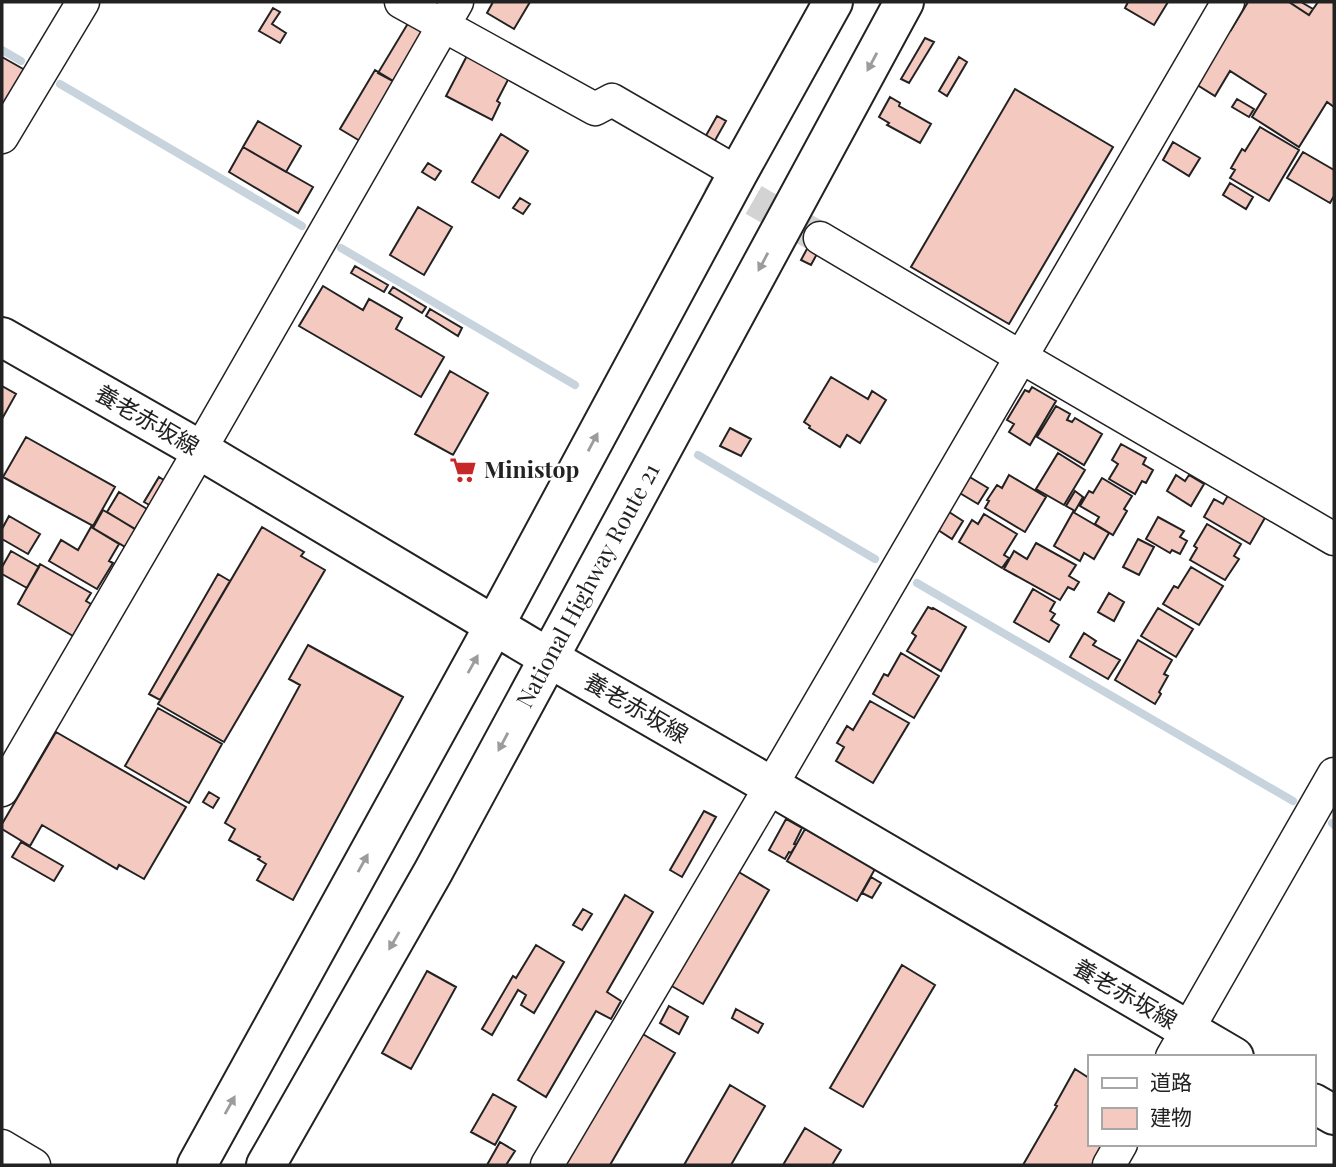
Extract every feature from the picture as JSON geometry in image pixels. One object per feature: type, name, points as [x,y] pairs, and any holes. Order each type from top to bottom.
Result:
[{"type":"main road","points":[[197,1165],[494,626],[720,171],[833,2]]},
{"type":"main road","name":"National Highway Route 21","points":[[266,1165],[433,872],[904,2]]},
{"type":"main road","name":"養老赤坂線","points":[[2,337],[200,450],[494,626],[771,786],[1179,1043],[1226,1055]]},
{"type":"main road","points":[[1315,1104],[1334,1115]]},
{"type":"street","points":[[2,137],[83,2]]},
{"type":"street","points":[[401,2],[450,14],[595,109],[612,100],[720,171]]},
{"type":"street","points":[[547,1165],[1228,2]]},
{"type":"street","points":[[2,790],[450,14]]},
{"type":"street","points":[[820,238],[1334,539]]},
{"type":"street","points":[[1179,1043],[1334,774]]},
{"type":"street","points":[[2,1146],[34,1165]]},
{"type":"street","points":[[1109,1165],[1120,1146]]},
{"type":"building","points":[[493,2],[530,2],[514,29],[487,13]]},
{"type":"building","points":[[1128,2],[1168,2],[1154,25],[1125,8]]},
{"type":"building","points":[[1248,2],[1289,2],[1309,15],[1318,2],[1334,2],[1334,107],[1327,102],[1299,147],[1252,117],[1266,94],[1230,71],[1215,96],[1194,83],[1227,27],[1231,30]]},
{"type":"building","points":[[1289,2],[1301,2],[1313,9],[1309,15]]},
{"type":"building","points":[[273,8],[280,12],[272,24],[286,33],[280,43],[259,31]]},
{"type":"building","points":[[413,15],[434,27],[400,85],[378,73]]},
{"type":"building","points":[[925,38],[934,42],[909,83],[901,79]]},
{"type":"building","points":[[470,50],[511,74],[497,101],[500,103],[492,120],[446,96]]},
{"type":"building","points":[[2,57],[25,70],[2,110]]},
{"type":"building","points":[[959,57],[967,62],[947,96],[939,91]]},
{"type":"building","points":[[375,70],[400,85],[365,144],[340,129]]},
{"type":"building","points":[[1015,89],[1113,147],[1009,324],[911,267]]},
{"type":"building","points":[[890,97],[900,103],[899,106],[931,124],[920,143],[887,125],[889,123],[879,117]]},
{"type":"building","points":[[1237,99],[1254,109],[1249,117],[1232,107]]},
{"type":"building","points":[[717,116],[726,121],[713,144],[704,139]]},
{"type":"building","points":[[258,121],[301,146],[286,172],[243,147]]},
{"type":"building","points":[[1260,127],[1299,150],[1269,201],[1230,178],[1235,170],[1231,168],[1242,149],[1245,151]]},
{"type":"building","points":[[501,134],[528,151],[499,198],[472,182]]},
{"type":"building","points":[[1173,142],[1200,158],[1189,176],[1163,160]]},
{"type":"building","points":[[243,147],[313,187],[298,213],[229,172]]},
{"type":"building","points":[[1303,152],[1334,170],[1334,196],[1330,203],[1287,178]]},
{"type":"building","points":[[428,163],[441,171],[435,180],[422,172]]},
{"type":"building","points":[[1230,183],[1253,197],[1246,209],[1223,195]]},
{"type":"building","points":[[520,198],[530,204],[523,214],[513,208]]},
{"type":"building","points":[[418,207],[452,227],[424,275],[390,255]]},
{"type":"building","points":[[808,247],[818,252],[811,265],[801,260]]},
{"type":"building","points":[[355,266],[388,285],[384,292],[351,273]]},
{"type":"building","points":[[323,286],[363,310],[369,299],[402,318],[396,329],[444,357],[421,397],[299,326]]},
{"type":"building","points":[[393,287],[426,307],[422,313],[389,293]]},
{"type":"building","points":[[430,309],[462,328],[458,336],[426,316]]},
{"type":"building","points":[[450,371],[488,393],[453,455],[415,434]]},
{"type":"building","points":[[831,377],[868,399],[872,391],[886,400],[860,443],[847,435],[840,447],[804,422]]},
{"type":"building","points":[[2,386],[16,394],[2,419]]},
{"type":"building","points":[[1032,387],[1056,401],[1030,445],[1009,432],[1014,424],[1007,420],[1025,390],[1029,392]]},
{"type":"building","points":[[1056,406],[1070,414],[1067,420],[1072,422],[1075,418],[1102,434],[1084,465],[1037,437]]},
{"type":"building","points":[[730,428],[751,439],[741,456],[720,446]]},
{"type":"building","points":[[26,437],[115,487],[93,526],[3,477]]},
{"type":"building","points":[[1121,444],[1146,458],[1143,464],[1153,470],[1146,483],[1142,481],[1135,494],[1109,479],[1118,464],[1112,460]]},
{"type":"building","points":[[1058,453],[1085,470],[1064,505],[1036,489]]},
{"type":"building","points":[[1009,475],[1046,497],[1025,532],[985,508],[997,485],[1002,488]]},
{"type":"building","points":[[1176,475],[1185,481],[1189,475],[1204,484],[1191,506],[1167,491]]},
{"type":"building","points":[[968,476],[988,488],[978,504],[958,492]]},
{"type":"building","points":[[159,477],[167,482],[153,507],[144,502]]},
{"type":"building","points":[[1102,478],[1132,496],[1113,535],[1095,524],[1099,517],[1080,506],[1089,491],[1093,493]]},
{"type":"building","points":[[1233,487],[1270,509],[1250,544],[1204,517],[1214,499],[1223,504]]},
{"type":"building","points":[[1075,491],[1083,497],[1075,511],[1066,506]]},
{"type":"building","points":[[119,492],[147,509],[135,529],[107,512]]},
{"type":"building","points":[[103,510],[137,530],[127,548],[93,528]]},
{"type":"building","points":[[946,510],[963,521],[952,539],[935,528]]},
{"type":"building","points":[[1073,512],[1109,533],[1094,559],[1084,553],[1080,561],[1054,546]]},
{"type":"building","points":[[984,514],[1017,534],[1004,555],[1009,558],[1002,568],[959,542],[972,520],[978,524]]},
{"type":"building","points":[[9,516],[40,534],[28,554],[2,539],[2,529]]},
{"type":"building","points":[[1158,517],[1184,531],[1180,537],[1187,541],[1180,554],[1172,550],[1170,553],[1146,539]]},
{"type":"building","points":[[1207,524],[1241,544],[1234,556],[1239,559],[1225,580],[1190,560],[1197,548],[1194,546]]},
{"type":"building","points":[[91,527],[119,544],[109,561],[113,563],[97,589],[49,561],[61,540],[78,550]]},
{"type":"building","points":[[262,527],[304,552],[301,556],[325,570],[224,742],[158,704]]},
{"type":"building","points":[[1138,539],[1154,547],[1139,575],[1123,567]]},
{"type":"building","points":[[1036,543],[1076,565],[1069,576],[1079,582],[1074,590],[1068,587],[1060,600],[1004,569],[1014,551],[1027,559]]},
{"type":"building","points":[[11,551],[39,567],[27,588],[2,574],[2,567]]},
{"type":"building","points":[[40,564],[91,593],[86,601],[91,604],[73,636],[18,604]]},
{"type":"building","points":[[1191,567],[1223,586],[1199,625],[1163,604],[1174,586],[1178,588]]},
{"type":"building","points":[[218,574],[230,581],[160,700],[149,694]]},
{"type":"building","points":[[1033,589],[1055,602],[1050,611],[1055,614],[1051,620],[1059,625],[1049,642],[1014,622]]},
{"type":"building","points":[[1109,593],[1124,602],[1114,621],[1098,612]]},
{"type":"building","points":[[928,607],[966,627],[941,671],[907,651],[916,636],[912,633]]},
{"type":"building","points":[[1158,608],[1193,629],[1176,657],[1141,636]]},
{"type":"building","points":[[1084,633],[1096,641],[1093,645],[1120,660],[1108,679],[1070,657]]},
{"type":"building","points":[[1138,640],[1172,660],[1164,674],[1168,676],[1155,704],[1115,680]]},
{"type":"building","points":[[308,645],[403,697],[293,900],[257,880],[266,864],[258,859],[260,857],[229,840],[235,829],[225,823],[300,685],[289,679]]},
{"type":"building","points":[[901,653],[939,676],[914,718],[873,694],[884,674],[888,676]]},
{"type":"building","points":[[870,701],[909,723],[873,783],[836,761],[844,747],[837,743],[847,726],[853,730]]},
{"type":"building","points":[[158,708],[222,744],[189,803],[125,766]]},
{"type":"building","points":[[56,732],[186,807],[144,879],[119,865],[117,869],[42,825],[30,846],[2,829],[2,824]]},
{"type":"building","points":[[209,792],[219,798],[213,808],[203,802]]},
{"type":"building","points":[[704,811],[716,817],[682,877],[670,870]]},
{"type":"building","points":[[786,819],[802,828],[794,844],[796,845],[785,859],[769,850]]},
{"type":"building","points":[[805,829],[875,869],[857,901],[787,861]]},
{"type":"building","points":[[21,842],[63,866],[54,881],[12,857]]},
{"type":"building","points":[[737,871],[769,890],[703,1004],[670,985]]},
{"type":"building","points":[[871,877],[881,883],[872,898],[862,893]]},
{"type":"building","points":[[625,895],[653,912],[607,992],[621,1001],[611,1019],[596,1011],[546,1097],[518,1080]]},
{"type":"building","points":[[583,909],[592,914],[582,930],[573,925]]},
{"type":"building","points":[[536,945],[564,962],[534,1013],[521,1005],[526,995],[518,990],[492,1035],[482,1029],[513,976],[516,978]]},
{"type":"building","points":[[902,965],[935,985],[863,1107],[830,1088]]},
{"type":"building","points":[[427,971],[456,987],[411,1069],[382,1053]]},
{"type":"building","points":[[669,1006],[688,1017],[679,1034],[660,1023]]},
{"type":"building","points":[[736,1009],[763,1024],[758,1033],[732,1018]]},
{"type":"building","points":[[641,1033],[675,1053],[610,1165],[564,1165]]},
{"type":"building","points":[[1075,1069],[1088,1077],[1088,1146],[1108,1146],[1097,1165],[1023,1165],[1057,1106],[1055,1105]]},
{"type":"building","points":[[730,1085],[765,1106],[731,1165],[684,1165]]},
{"type":"building","points":[[493,1094],[516,1107],[495,1145],[471,1132]]},
{"type":"building","points":[[805,1128],[841,1150],[832,1165],[783,1165]]},
{"type":"building","points":[[500,1142],[515,1151],[506,1165],[487,1165]]},
{"type":"waterway","points":[[2,50],[21,61]]},
{"type":"waterway","points":[[60,84],[302,226]]},
{"type":"waterway","points":[[341,248],[575,385]]},
{"type":"waterway","points":[[698,455],[875,559]]},
{"type":"waterway","points":[[917,583],[1293,801]]},
{"type":"tunnel","points":[[712,176],[820,238]]},
{"type":"place","name":"Ministop","points":[[463,470]]}]
